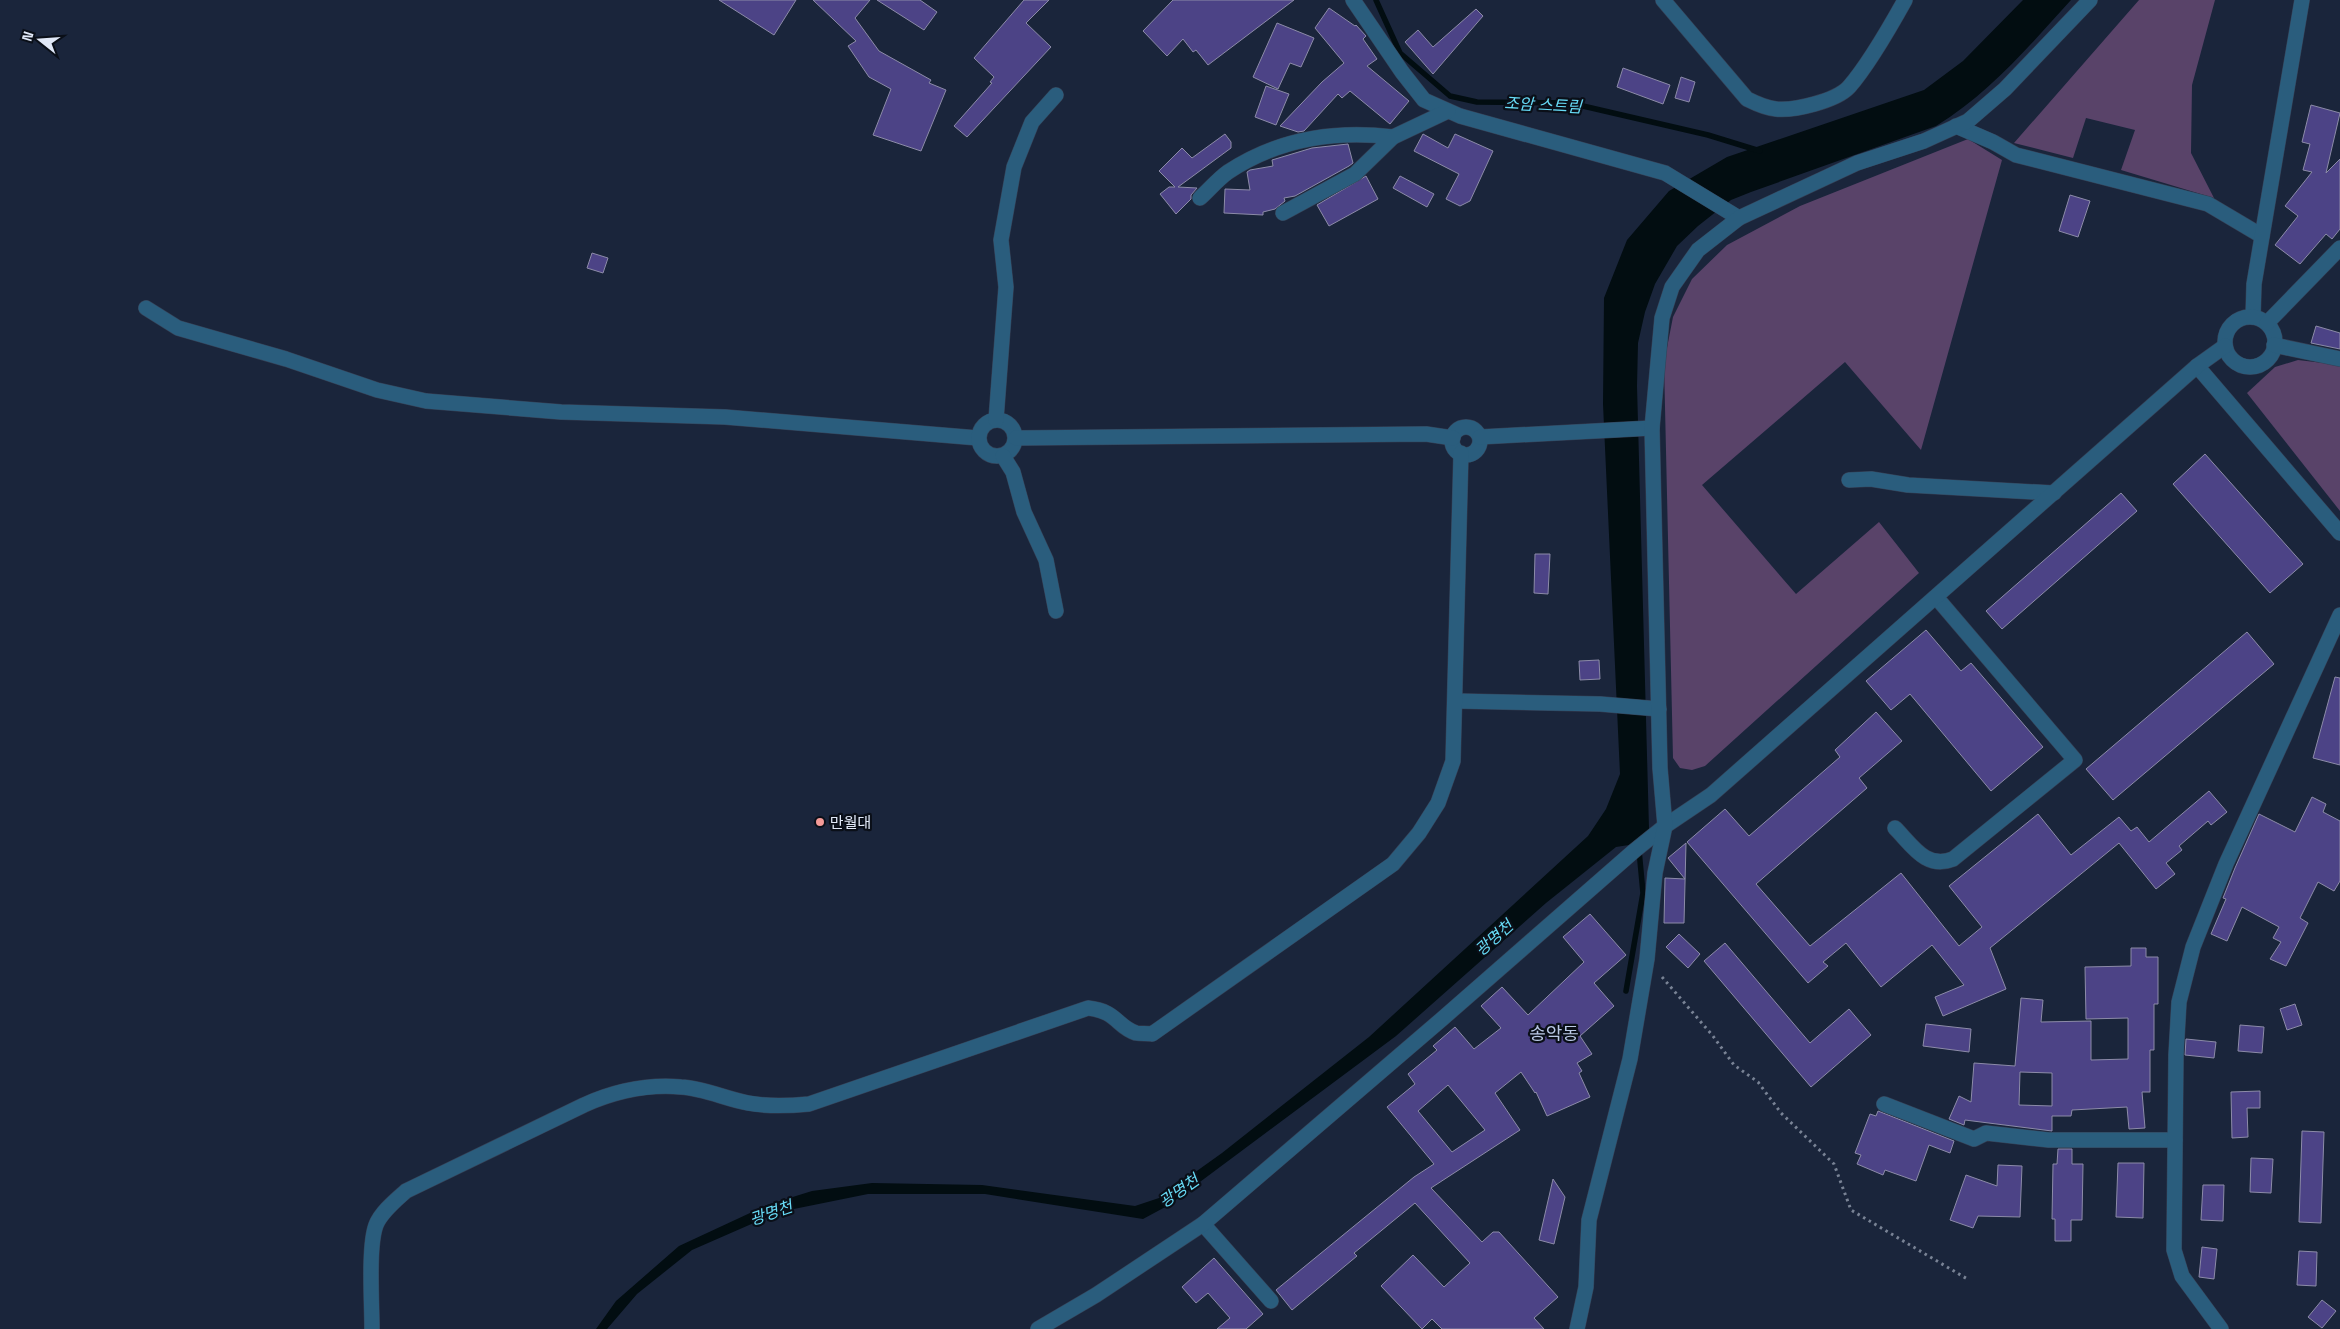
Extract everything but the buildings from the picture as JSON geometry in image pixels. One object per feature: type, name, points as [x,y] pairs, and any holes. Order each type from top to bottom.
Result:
[{"type":"street","points":[[1353,0],[1402,72],[1424,100],[1460,116],[1616,158],[1678,180],[1723,210],[1739,218]]},
{"type":"street","points":[[1663,0],[1747,99],[1760,105],[1778,109],[1831,99],[1848,89],[1905,0]]},
{"type":"street","points":[[1577,1329],[1586,1287],[1589,1220],[1630,1059],[1647,959],[1655,873],[1665,826],[1653,708],[1644,428],[1662,318],[1672,287],[1698,250],[1739,218],[1857,163],[1924,141],[1968,121],[2005,89],[2090,0]]},
{"type":"street","points":[[2260,320],[2245,317],[2232,324],[2227,331],[2225,346],[2232,360],[2246,366],[2262,364],[2268,359],[2274,345],[2274,336],[2260,320],[2254,284],[2302,0]]},
{"type":"street","points":[[996,420],[1006,287],[1001,240],[1002,231],[1014,167],[1028,131],[1032,122],[1056,95]]},
{"type":"street","points":[[1283,213],[1355,174],[1393,137],[1448,111]]},
{"type":"street","points":[[1956,126],[1993,142],[2016,155],[2208,204],[2262,236]]},
{"type":"street","points":[[1200,198],[1226,173],[1263,152],[1290,144],[1339,135],[1360,133],[1393,137]]},
{"type":"street","points":[[2260,320],[2340,248]]},
{"type":"street","points":[[146,308],[178,328],[286,359],[377,390],[426,401],[561,412],[725,417],[978,438]]},
{"type":"street","points":[[2274,345],[2340,359]]},
{"type":"street","points":[[1038,1329],[1096,1294],[1203,1224],[1634,851],[1665,826],[1711,795],[2197,366],[2225,346]]},
{"type":"street","points":[[2197,366],[2340,533]]},
{"type":"street","points":[[992,420],[996,420],[1004,420],[1013,427],[1016,438],[1013,450],[1003,456],[991,456],[982,449],[978,438],[982,427],[992,420]]},
{"type":"street","points":[[1466,427],[1472,428],[1480,437],[1477,449],[1466,455],[1456,450],[1453,438],[1455,432],[1466,427]]},
{"type":"street","points":[[1480,437],[1598,429],[1644,428]]},
{"type":"street","points":[[1016,438],[1426,434],[1453,438]]},
{"type":"street","points":[[372,1329],[373,1239],[376,1224],[388,1208],[406,1191],[608,1094],[648,1087],[683,1087],[748,1103],[786,1106],[809,1104],[1088,1008],[1101,1009],[1112,1014],[1136,1033],[1152,1034],[1168,1025],[1393,864],[1419,833],[1438,803],[1453,761],[1456,701],[1460,453]]},
{"type":"street","points":[[1003,456],[1013,472],[1024,512],[1046,560],[1056,611]]},
{"type":"street","points":[[1849,480],[1871,479],[1908,485],[2054,493]]},
{"type":"street","points":[[1895,828],[1928,861],[1942,863],[1953,859],[2075,760],[1936,597]]},
{"type":"street","points":[[2221,1329],[2182,1276],[2174,1250],[2179,1002],[2193,947],[2230,856],[2340,615]]},
{"type":"street","points":[[1456,701],[1653,708]]},
{"type":"street","points":[[1884,1104],[1974,1139],[1986,1133],[2049,1140],[2175,1140]]},
{"type":"street","points":[[1203,1224],[1271,1301]]},
{"type":"path","points":[[1647,959],[1713,1036],[1734,1065],[1758,1082],[1781,1113],[1834,1164],[1851,1210],[1969,1280]]},
{"type":"shaded area","points":[[2139,0],[2215,0],[2192,85],[2191,153],[2214,198],[2121,170],[2135,130],[2086,118],[2073,158],[2014,143]]},
{"type":"shaded area","points":[[1968,139],[2002,160],[1921,450],[1845,362],[1702,485],[1796,594],[1879,522],[1919,573],[1705,766],[1692,770],[1680,768],[1673,758],[1664,363],[1673,317],[1692,279],[1727,245],[1800,206]]},
{"type":"shaded area","points":[[2298,360],[2340,365],[2340,511],[2247,393],[2275,367]]},
{"type":"water","name":"광명천","points":[[2023,0],[2071,0],[2008,68],[1956,113],[1936,126],[1731,200],[1698,226],[1677,246],[1655,284],[1645,312],[1638,343],[1637,386],[1649,829],[1629,845],[1616,847],[1546,903],[1396,1036],[1169,1205],[1143,1219],[985,1194],[868,1194],[779,1212],[692,1250],[637,1294],[607,1329],[596,1329],[616,1301],[679,1246],[767,1205],[812,1191],[872,1183],[982,1185],[1135,1206],[1159,1198],[1222,1153],[1369,1037],[1588,836],[1606,809],[1620,774],[1603,404],[1604,298],[1627,240],[1669,191],[1727,157],[1924,90],[1963,61]]},
{"type":"waterway","name":"조암 스트림","points":[[1376,0],[1400,53],[1450,96],[1477,102],[1570,103],[1708,135],[1760,151]]},
{"type":"waterway","points":[[1626,991],[1643,893],[1639,850]]},
{"type":"place","name":"만월대","points":[[820,822]]},
{"type":"district","name":"송악동","points":[[1554,1033]]}]
